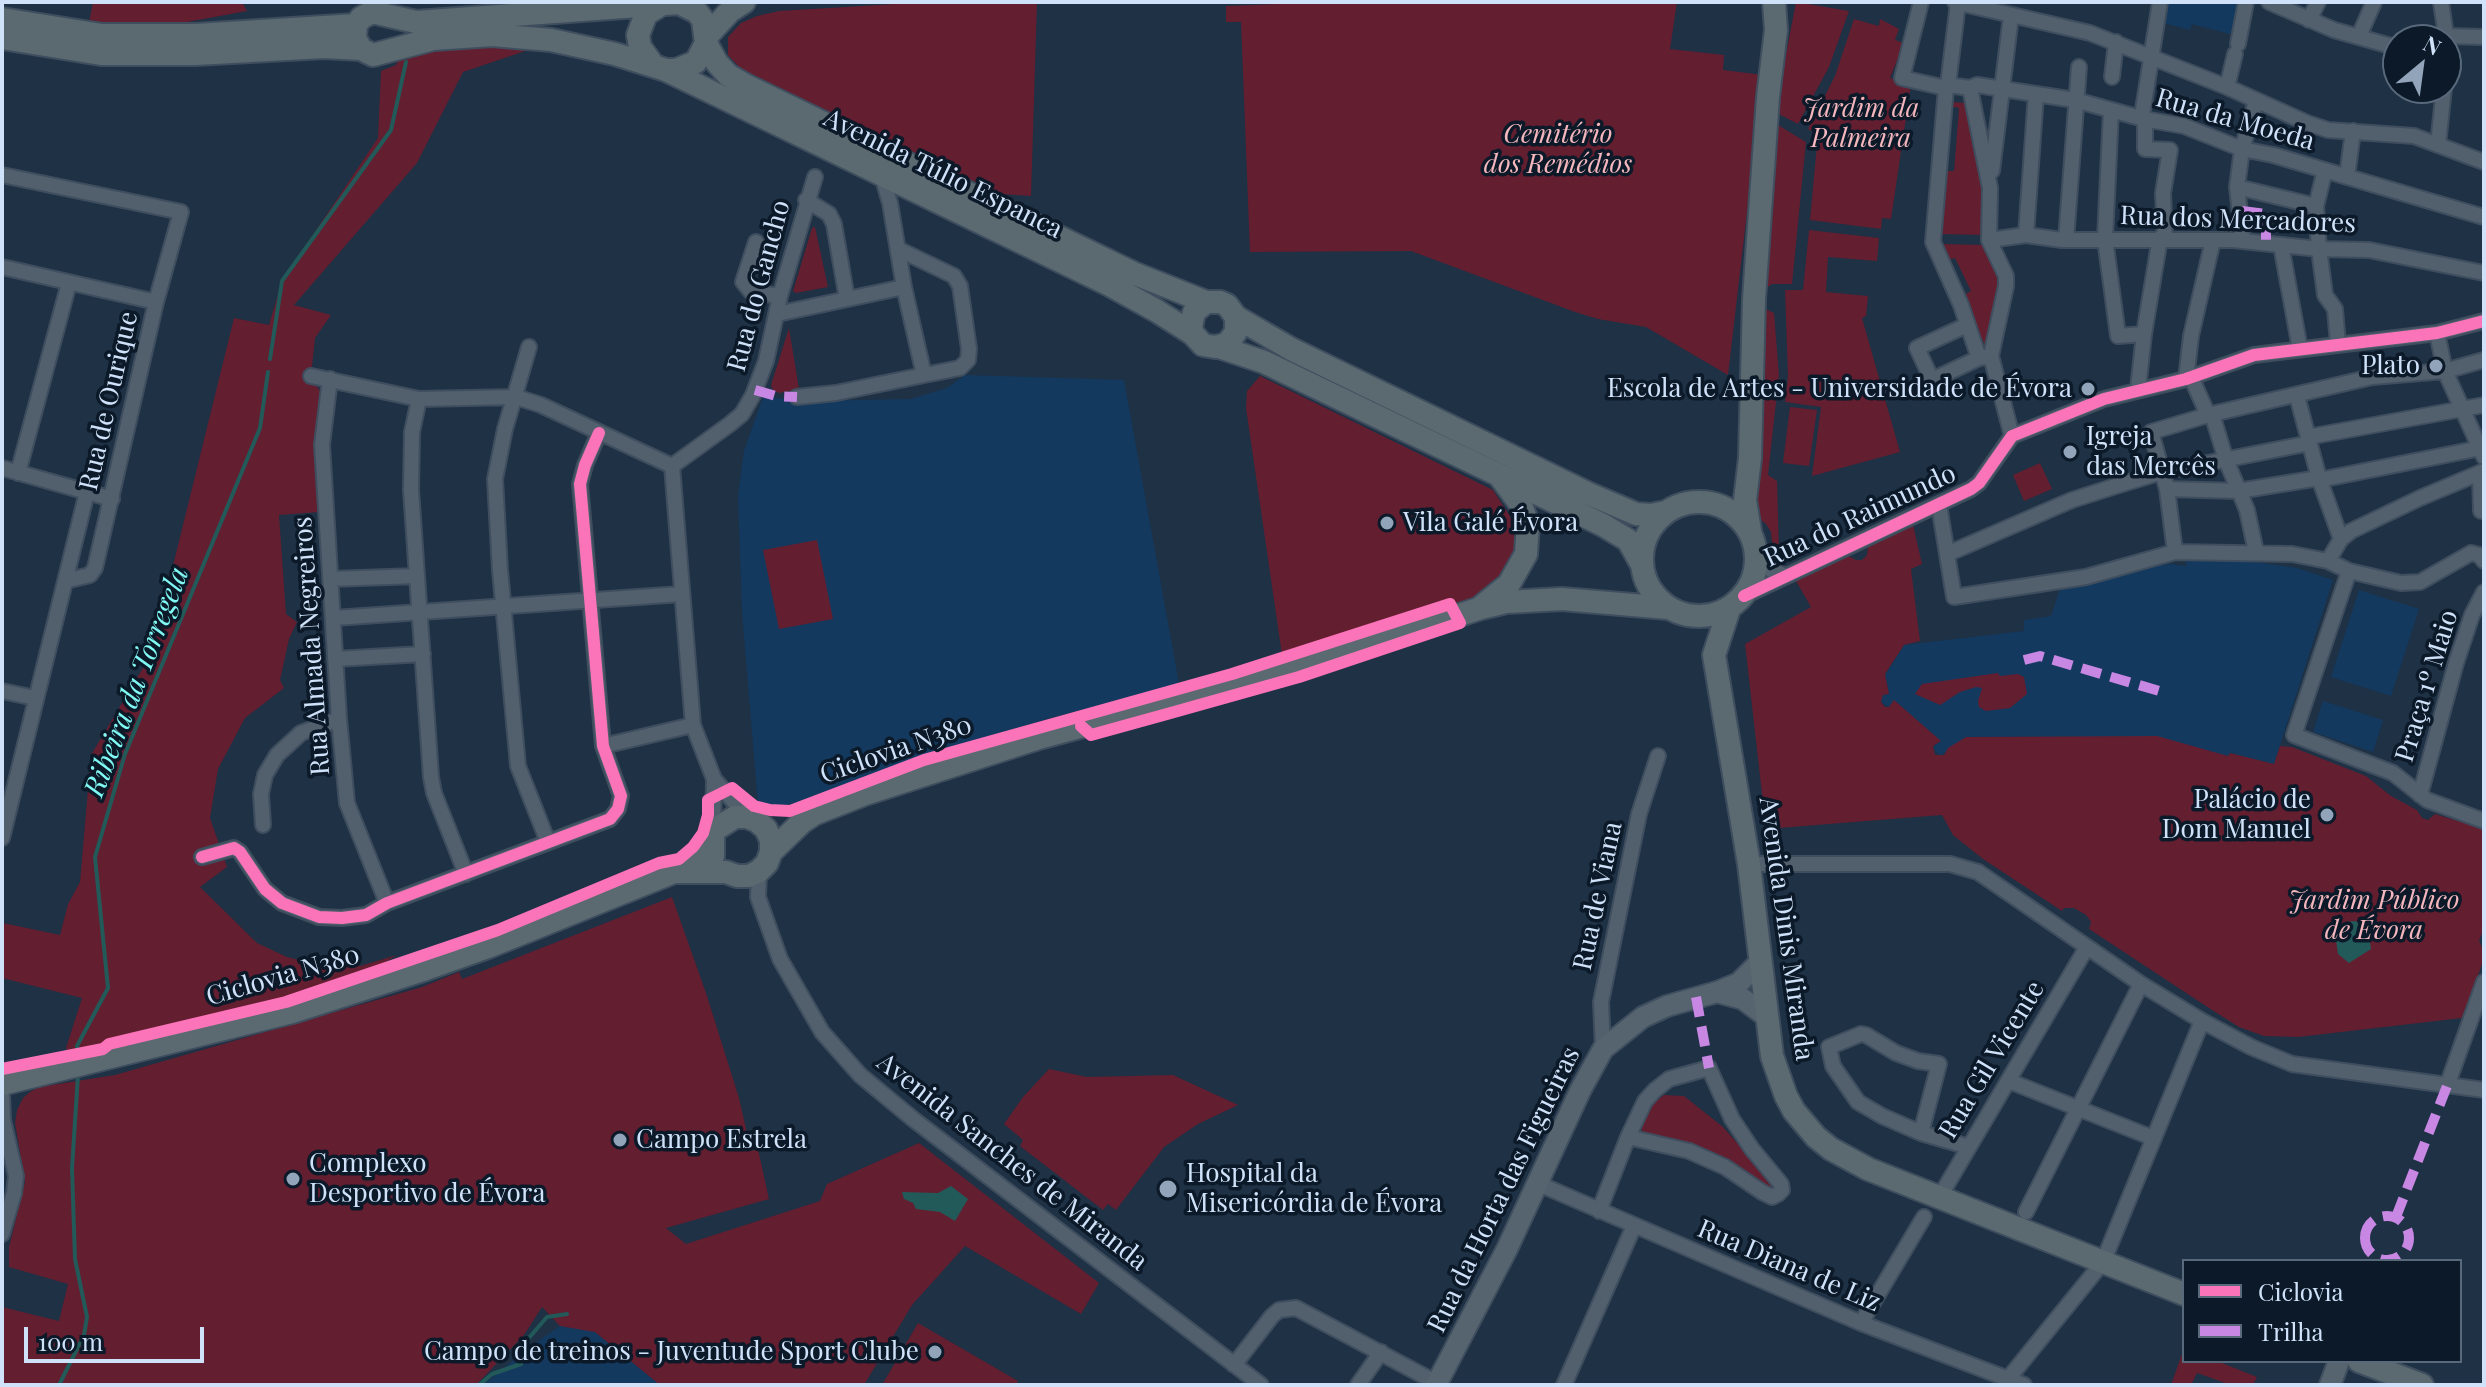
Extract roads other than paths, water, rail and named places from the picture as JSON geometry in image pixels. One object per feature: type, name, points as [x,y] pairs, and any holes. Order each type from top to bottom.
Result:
[{"type":"main road","points":[[2,19],[102,35],[196,35],[374,13],[416,22],[688,2]]},
{"type":"main road","points":[[666,3],[646,14],[638,35],[645,57],[660,67],[687,68],[696,62],[717,23],[744,2]]},
{"type":"main road","points":[[771,852],[814,814],[891,785],[1028,741],[1299,668],[1481,608],[1562,599],[1703,617],[1737,602],[1756,570],[1757,556],[1745,500],[1750,458],[1754,299],[1768,97],[1776,30],[1774,2]]},
{"type":"main road","points":[[1776,30],[1787,2]]},
{"type":"main road","name":"Avenida Túlio Espanca","points":[[679,3],[697,12],[703,20],[706,40],[728,75],[747,86],[1133,273],[1206,302],[1227,305],[1236,317],[1291,349],[1600,499],[1636,514],[1666,512]]},
{"type":"main road","points":[[361,49],[355,38],[374,13]]},
{"type":"main road","points":[[374,13],[398,30],[392,49]]},
{"type":"main road","name":"Avenida Túlio Espanca","points":[[2,38],[101,54],[195,54],[324,47],[361,49],[380,55],[433,39],[492,35],[551,40],[660,67],[1123,292],[1193,334],[1203,345],[1264,362],[1603,525],[1628,540],[1642,568]]},
{"type":"main road","points":[[1193,334],[1194,312],[1206,302]]},
{"type":"main road","points":[[1219,347],[1232,339],[1238,324],[1236,317]]},
{"type":"main road","points":[[1710,503],[1737,481],[1750,458]]},
{"type":"main road","points":[[1481,608],[1509,584],[1526,554],[1528,524],[1521,505],[1497,474]]},
{"type":"main road","points":[[1599,603],[1630,590],[1642,568],[1647,534],[1666,512],[1694,502],[1710,503],[1725,508],[1750,531]]},
{"type":"main road","points":[[1642,568],[1648,587],[1679,612]]},
{"type":"main road","name":"Avenida Dinis Miranda","points":[[1714,655],[1737,602]]},
{"type":"main road","name":"Avenida Dinis Miranda","points":[[1679,612],[1714,655],[1749,864],[1772,1056],[1786,1096],[1816,1137],[1851,1161],[2182,1293]]},
{"type":"main road","points":[[12,1081],[292,1012],[426,969],[674,872],[735,817],[752,819],[814,814]]},
{"type":"main road","points":[[674,872],[749,876],[759,871],[767,863],[771,840],[766,829],[752,819]]},
{"type":"main road","points":[[713,836],[712,854],[717,864],[731,874]]},
{"type":"main road","points":[[2364,1363],[2422,1385]]},
{"type":"street","name":"Rua da Moeda","points":[[1921,2],[1902,78],[1947,86],[1970,88],[1977,85],[2075,100],[2144,119],[2184,126],[2242,149],[2484,217]]},
{"type":"street","points":[[2484,162],[2414,136],[2328,130],[2090,33],[1956,2],[1933,242],[1967,325],[1985,357],[2012,436],[2104,399],[2189,378],[2254,355],[2437,333],[2484,321]]},
{"type":"street","points":[[2227,87],[2246,2]]},
{"type":"street","points":[[2269,2],[2334,30],[2382,43]]},
{"type":"street","points":[[2309,20],[2318,2]]},
{"type":"street","points":[[2359,36],[2374,2]]},
{"type":"street","points":[[2441,2],[2444,24]]},
{"type":"street","points":[[2138,389],[2144,334],[2162,239],[2163,193],[2170,150],[2145,149],[2142,116],[2157,3]]},
{"type":"street","points":[[1985,357],[2006,286],[2006,276],[1989,240],[1990,188],[2011,16]]},
{"type":"street","points":[[2462,36],[2484,37]]},
{"type":"street","points":[[2112,77],[2116,42]]},
{"type":"street","points":[[2066,240],[2079,67]]},
{"type":"street","points":[[1970,88],[1990,188]]},
{"type":"street","points":[[2026,235],[2036,94]]},
{"type":"street","points":[[2243,241],[2237,187],[2242,149],[2256,101]]},
{"type":"street","points":[[2438,145],[2442,104]]},
{"type":"street","points":[[2111,110],[2105,239],[2118,336],[2144,334]]},
{"type":"street","points":[[2347,177],[2353,131]]},
{"type":"street","points":[[2325,170],[2316,206],[2319,249],[2325,295],[2335,309],[2338,344]]},
{"type":"street","name":"Rua de Ourique","points":[[2,175],[181,212],[156,302],[95,568],[90,575],[65,581]]},
{"type":"street","points":[[882,176],[924,375]]},
{"type":"street","name":"Rua do Gancho","points":[[672,466],[730,424],[747,405],[760,378],[806,200],[815,177]]},
{"type":"street","points":[[2237,187],[2316,206]]},
{"type":"street","points":[[890,203],[899,191],[914,191]]},
{"type":"street","points":[[806,200],[823,208],[834,224],[847,299]]},
{"type":"street","name":"Rua dos Mercadores","points":[[1989,240],[2026,235],[2066,240],[2243,241],[2319,249],[2369,250],[2484,273]]},
{"type":"street","points":[[2213,240],[2191,336],[2189,378],[2210,415],[2247,510],[2256,552]]},
{"type":"street","points":[[756,242],[743,282],[751,292],[780,296]]},
{"type":"street","points":[[2281,245],[2300,349]]},
{"type":"street","points":[[797,397],[836,393],[960,368],[968,360],[960,286],[954,276],[898,249]]},
{"type":"street","points":[[2,267],[156,302]]},
{"type":"street","points":[[18,473],[69,283]]},
{"type":"street","points":[[777,314],[904,287]]},
{"type":"street","points":[[1967,325],[1917,348],[1932,380],[1985,357]]},
{"type":"street","points":[[2167,489],[2238,491],[2482,453],[2445,371],[2437,333]]},
{"type":"street","points":[[529,347],[505,429],[495,479],[518,766],[548,842]]},
{"type":"street","points":[[2175,552],[2167,489],[2151,432],[2372,377],[2445,371],[2484,360]]},
{"type":"street","points":[[311,376],[419,399],[516,397],[541,405],[672,466],[693,725],[714,779],[713,836]]},
{"type":"street","name":"Rua Almada Negreiros","points":[[330,379],[322,445],[347,803],[387,903]]},
{"type":"street","points":[[2297,396],[2319,479],[2341,539]]},
{"type":"street","points":[[419,399],[410,462],[432,785],[466,874]]},
{"type":"street","points":[[1947,554],[2072,500],[2162,472],[2418,415],[2484,405]]},
{"type":"street","points":[[202,857],[234,848],[274,896],[291,907],[319,917],[342,918],[366,915],[387,903],[610,819],[618,809],[621,796],[603,746],[580,484],[599,433]]},
{"type":"street","name":"Rua do Raimundo","points":[[1737,602],[1979,483],[2012,436]]},
{"type":"street","points":[[2,468],[112,499]]},
{"type":"street","points":[[2328,561],[2341,539],[2420,498],[2482,472],[2481,511]]},
{"type":"street","name":"Rua de Ourique","points":[[2,838],[87,492]]},
{"type":"street","points":[[1939,505],[1954,597],[2086,577],[2175,552],[2292,554],[2328,561],[2349,571],[2294,735],[2393,773],[2434,804],[2484,821]]},
{"type":"street","name":"Praça 1º Maio","points":[[2349,571],[2386,582],[2420,582],[2471,553],[2479,555],[2484,561]]},
{"type":"street","name":"Rua do Raimundo","points":[[1757,556],[1771,570],[1786,576]]},
{"type":"street","points":[[331,579],[417,576]]},
{"type":"street","name":"Praça 1º Maio","points":[[2420,795],[2456,663],[2472,615],[2484,592]]},
{"type":"street","points":[[334,618],[682,594]]},
{"type":"street","points":[[335,659],[423,654]]},
{"type":"street","points":[[2,691],[35,698]]},
{"type":"street","points":[[263,825],[261,794],[265,775],[277,755],[301,733],[339,719]]},
{"type":"street","points":[[603,746],[693,725]]},
{"type":"street","name":"Rua de Viana","points":[[1603,1049],[1601,1002],[1637,825],[1658,756]]},
{"type":"street","points":[[714,779],[752,819]]},
{"type":"street","points":[[1749,864],[1950,864],[1978,872],[2141,984],[2251,1047],[2292,1064],[2484,1090]]},
{"type":"street","name":"Avenida Sanches de Miranda","points":[[759,871],[758,897],[780,959],[822,1032],[866,1081],[1261,1385]]},
{"type":"street","name":"Avenida Sanches de Miranda","points":[[731,874],[758,897]]},
{"type":"street","name":"Rua Gil Vicente","points":[[1939,1198],[2087,947]]},
{"type":"street","name":"Rua da Horta das Figueiras","points":[[1436,1384],[1539,1184],[1581,1089],[1603,1049],[1629,1026],[1655,1011],[1739,983],[1760,962]]},
{"type":"street","points":[[2447,1086],[2484,982]]},
{"type":"street","points":[[2026,1212],[2141,984]]},
{"type":"street","name":"Rua da Horta das Figueiras","points":[[1717,992],[1747,993],[1763,986]]},
{"type":"street","points":[[1717,992],[1743,999],[1767,1017]]},
{"type":"street","points":[[2008,1379],[2103,1262],[2202,1021]]},
{"type":"street","points":[[1921,1133],[1939,1064],[1896,1053],[1861,1034],[1829,1047],[1833,1066],[1858,1102],[1921,1133],[1969,1147]]},
{"type":"street","points":[[1599,1211],[1628,1137],[1645,1101],[1669,1079],[1709,1068],[1732,1119],[1781,1184],[1782,1190],[1772,1197],[1709,1159],[1689,1151],[1628,1137]]},
{"type":"street","points":[[2,1234],[16,1176],[3,1110],[12,1081]]},
{"type":"street","points":[[2009,1081],[2153,1138]]},
{"type":"street","name":"Rua Diana de Liz","points":[[1539,1184],[1861,1323],[2024,1385]]},
{"type":"street","points":[[1861,1323],[1924,1217]]},
{"type":"street","points":[[1564,1385],[1634,1226]]},
{"type":"street","points":[[1234,1365],[1272,1316],[1287,1308],[1296,1308],[1436,1384]]},
{"type":"street","points":[[1358,1385],[1381,1352]]},
{"type":"street","points":[[2330,1385],[2338,1363]]},
{"type":"waterway","name":"Ribeira da Torregela","points":[[270,359],[282,281],[391,130],[406,62]]},
{"type":"waterway","name":"Ribeira da Torregela","points":[[78,1058],[77,1046],[108,988],[95,857],[125,754],[260,428],[268,372]]},
{"type":"waterway","name":"Ribeira da Torregela","points":[[59,1385],[84,1335],[87,1317],[75,1259],[72,1168],[78,1075]]},
{"type":"waterway","points":[[479,1385],[492,1374],[521,1364],[528,1339],[547,1317],[567,1314]]},
{"type":"place","name":"Plato","points":[[2436,366]]},
{"type":"place","name":"Escola de Artes - Universidade de Évora","points":[[2088,389]]},
{"type":"place","name":"Igreja das Mercês","points":[[2070,452]]},
{"type":"place","name":"Vila Galé Évora","points":[[1387,523]]},
{"type":"place","name":"Palácio de Dom Manuel","points":[[2327,815]]},
{"type":"place","name":"Campo Estrela","points":[[620,1140]]},
{"type":"place","name":"Complexo Desportivo de Évora","points":[[293,1179]]},
{"type":"place","name":"Hospital da Misericórdia de Évora","points":[[1168,1189]]},
{"type":"place","name":"Campo de treinos - Juventude Sport Clube","points":[[935,1352]]},
{"type":"park label","name":"Jardim da Palmeira","points":[[1861,124]]},
{"type":"park label","name":"Cemitério dos Remédios","points":[[1558,150]]},
{"type":"park label","name":"Jardim Público de Évora","points":[[2374,916]]}]
